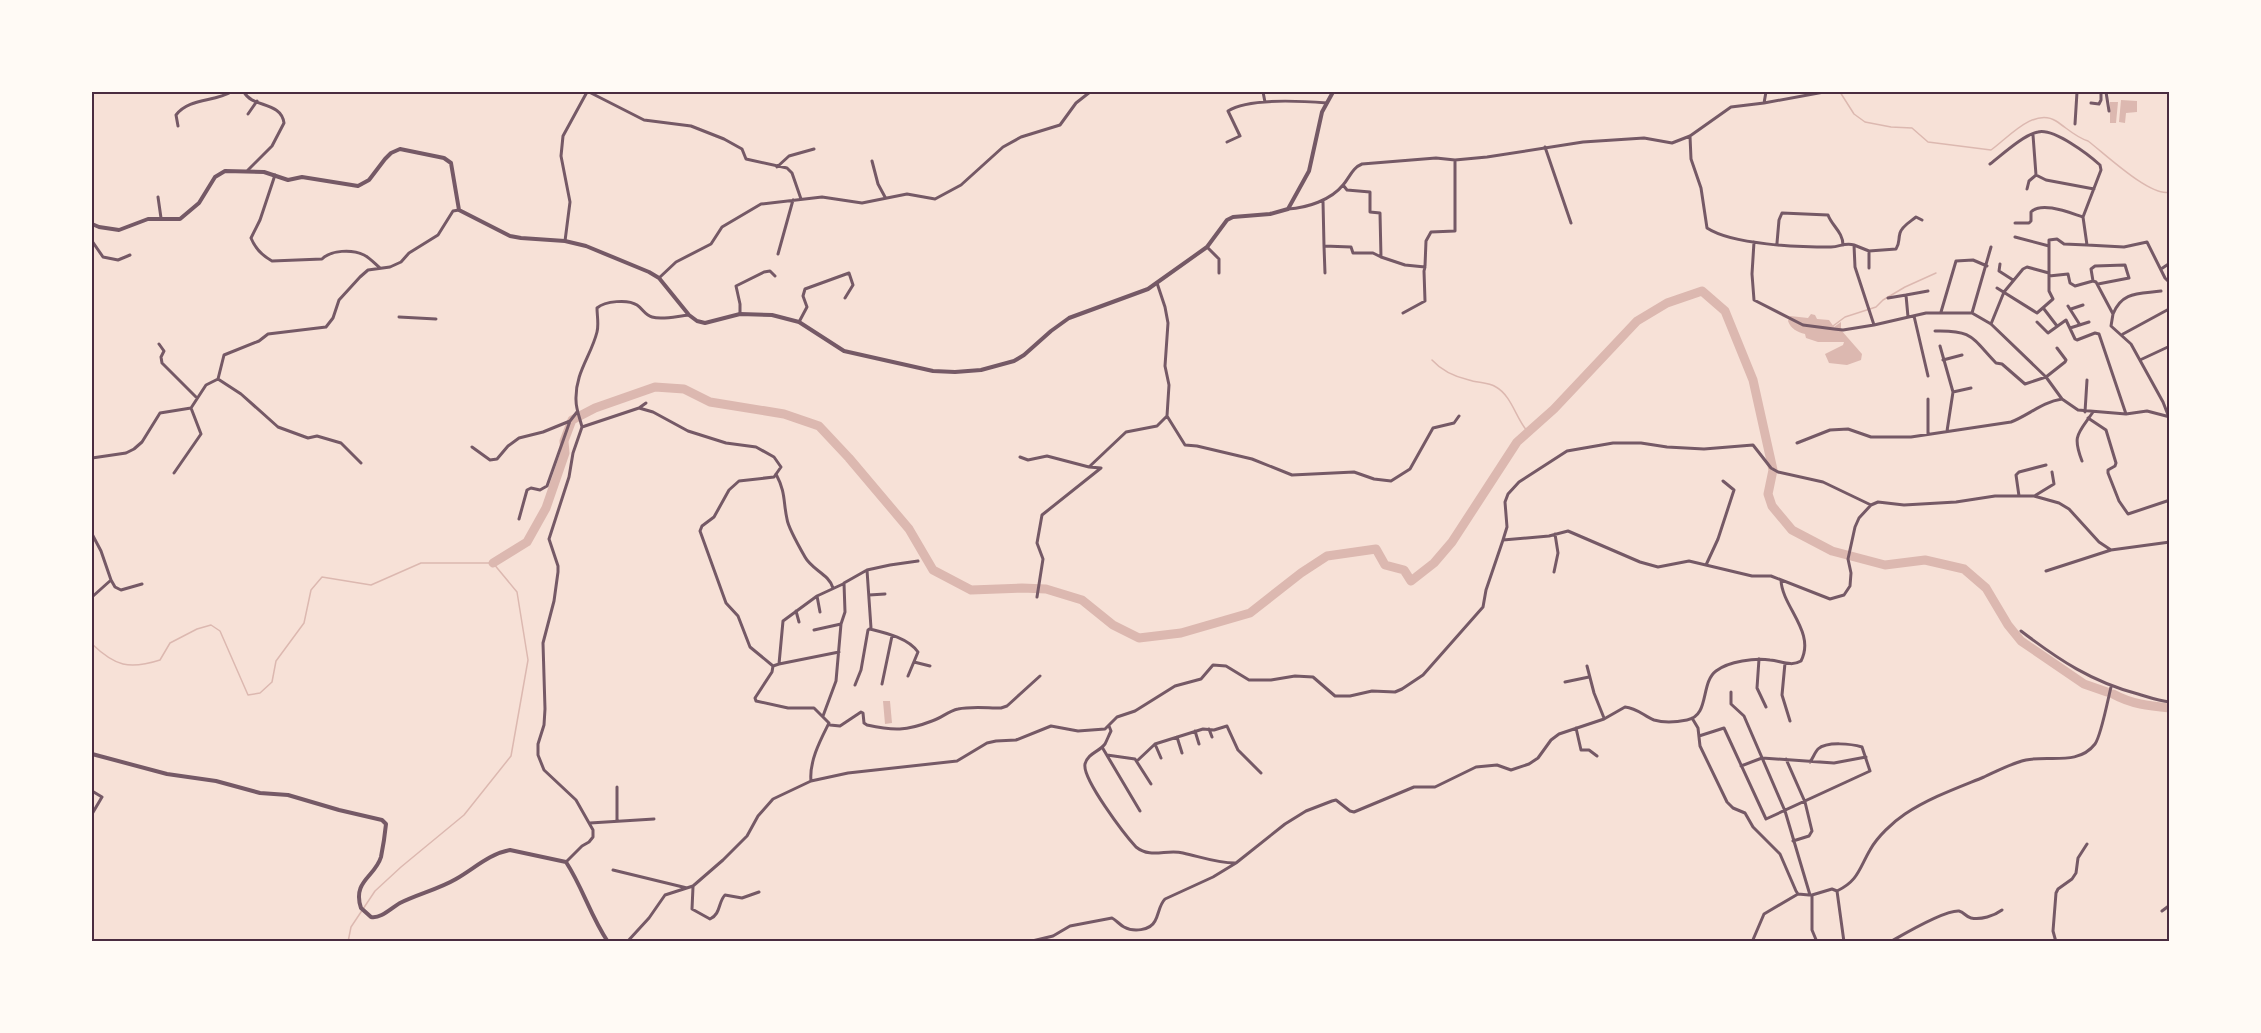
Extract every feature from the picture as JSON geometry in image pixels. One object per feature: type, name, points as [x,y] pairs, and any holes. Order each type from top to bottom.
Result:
[{"type":"street","points":[[178,126],[176,115],[182,107],[231,92]]},
{"type":"street","points":[[244,92],[250,99],[272,106],[281,114],[284,123],[272,146],[248,170]]},
{"type":"street","points":[[566,241],[570,202],[561,156],[563,136],[587,92],[644,120],[691,126],[732,143],[742,149],[746,159],[787,168],[792,173],[801,199]]},
{"type":"street","points":[[659,278],[676,262],[711,244],[722,227],[761,204],[830,198],[861,204],[907,194],[935,199],[961,185],[1003,147],[1021,137],[1060,125],[1076,103],[1090,92]]},
{"type":"street","points":[[1263,92],[1265,102]]},
{"type":"street","points":[[1288,209],[1309,171],[1322,112],[1333,92]]},
{"type":"street","points":[[1764,103],[1766,92]]},
{"type":"street","points":[[174,473],[201,434],[192,416],[191,408],[206,385],[218,379],[224,355],[259,341],[268,334],[326,327],[333,318],[339,300],[360,277],[368,270],[381,269],[402,262],[409,253],[438,235],[453,211],[459,210],[510,236],[566,241],[586,246],[649,272],[659,278],[689,315],[697,321],[705,323],[740,314],[761,313],[799,322],[844,351],[933,371],[967,372],[1020,359],[1069,318],[1135,295],[1157,283],[1207,247],[1220,228],[1233,217],[1270,214],[1323,201],[1343,185],[1355,167],[1362,164],[1436,158],[1455,160],[1583,142],[1644,138],[1672,143],[1690,136],[1731,107],[1824,92]]},
{"type":"street","points":[[2075,124],[2077,92]]},
{"type":"street","points":[[2091,103],[2099,104],[2102,92]]},
{"type":"street","points":[[2106,92],[2109,111]]},
{"type":"street","points":[[248,114],[257,101]]},
{"type":"street","points":[[1227,142],[1240,136],[1228,111],[1243,104],[1327,103]]},
{"type":"street","points":[[1990,164],[2033,134],[2043,131],[2068,141],[2097,162],[2101,170],[2083,217],[2087,245]]},
{"type":"street","points":[[2033,134],[2036,175]]},
{"type":"street","points":[[1690,136],[1691,159],[1701,188],[1707,228],[1717,234],[1754,242],[1834,247],[1849,243],[1869,251],[1896,249],[1900,232],[1906,225],[1916,217],[1922,220]]},
{"type":"street","points":[[1545,147],[1570,223]]},
{"type":"street","points":[[92,224],[119,230],[139,221],[161,218],[180,219],[191,211],[206,194],[219,173],[248,170],[264,172],[288,180],[302,177],[358,186],[369,180],[391,153],[406,149],[444,158],[451,164],[459,210]]},
{"type":"street","points":[[777,166],[789,156],[814,149]]},
{"type":"street","points":[[1403,314],[1425,301],[1426,241],[1431,232],[1455,231],[1455,160]]},
{"type":"street","points":[[872,161],[878,184],[887,198]]},
{"type":"street","points":[[2027,189],[2029,181],[2036,175]]},
{"type":"street","points":[[2036,175],[2046,180],[2094,189]]},
{"type":"street","points":[[275,176],[260,220],[251,238],[259,251],[272,261],[322,259],[334,251],[361,254],[381,269]]},
{"type":"street","points":[[1343,185],[1347,190],[1370,192],[1370,212],[1380,213],[1381,257]]},
{"type":"street","points":[[158,197],[161,218]]},
{"type":"street","points":[[778,254],[793,200]]},
{"type":"street","points":[[1323,201],[1325,273]]},
{"type":"street","points":[[2015,224],[2029,224],[2031,212],[2041,207],[2083,217]]},
{"type":"street","points":[[1777,243],[1779,220],[1782,213],[1816,213],[1828,215],[1830,223],[1842,235],[1843,245]]},
{"type":"street","points":[[2014,237],[2049,246]]},
{"type":"street","points":[[1997,288],[2034,313],[2053,299],[2049,291],[2049,240],[2052,238],[2064,244],[2124,247],[2147,242],[2169,283]]},
{"type":"street","points":[[92,241],[103,257],[118,260],[130,255]]},
{"type":"street","points":[[1754,242],[1752,274],[1754,300],[1797,322],[1843,330],[1941,312],[1972,313],[1991,324],[2046,377],[2070,406],[2085,412],[2126,414],[2146,411],[2169,418]]},
{"type":"street","points":[[1854,245],[1855,267],[1874,325]]},
{"type":"street","points":[[1324,246],[1351,247],[1353,253],[1373,253],[1405,265],[1425,267]]},
{"type":"street","points":[[1207,247],[1219,259],[1219,273]]},
{"type":"street","points":[[1972,313],[1991,247]]},
{"type":"street","points":[[1869,251],[1869,268]]},
{"type":"street","points":[[1941,312],[1956,261],[1969,260],[1987,266]]},
{"type":"street","points":[[2162,269],[2169,263]]},
{"type":"street","points":[[2000,264],[1999,271],[2013,280]]},
{"type":"street","points":[[2097,284],[2129,278],[2125,265],[2092,267],[2093,281],[2097,284],[2113,314]]},
{"type":"street","points":[[1991,324],[2004,292],[2024,267],[2049,274],[2068,274],[2074,286],[2093,281]]},
{"type":"street","points":[[740,314],[736,286],[764,272],[771,271],[775,276]]},
{"type":"street","points":[[799,322],[807,307],[803,296],[804,290],[849,273],[853,285],[845,298]]},
{"type":"street","points":[[1157,283],[1168,323],[1165,366],[1169,385],[1167,416],[1185,445],[1252,459],[1292,475],[1354,472],[1374,479],[1391,481],[1410,469],[1433,428],[1454,423],[1459,416]]},
{"type":"street","points":[[1888,298],[1928,291]]},
{"type":"street","points":[[2161,291],[2130,295],[2116,304],[2111,326],[2122,334],[2140,360],[2169,418]]},
{"type":"street","points":[[1906,295],[1908,317]]},
{"type":"street","points":[[566,862],[593,837],[593,830],[576,800],[544,770],[538,755],[538,744],[544,725],[545,709],[543,643],[554,601],[558,572],[549,539],[564,495],[573,453],[582,426],[575,399],[580,369],[590,353],[597,332],[597,308],[601,305],[628,302],[638,305],[648,316],[660,318],[689,315]]},
{"type":"street","points":[[2080,325],[2070,308],[2083,305]]},
{"type":"street","points":[[2043,308],[2057,326]]},
{"type":"street","points":[[2122,334],[2169,309]]},
{"type":"street","points":[[1914,316],[1928,376]]},
{"type":"street","points":[[399,317],[436,319]]},
{"type":"street","points":[[2037,322],[2048,333],[2066,320],[2074,339],[2099,334],[2126,414]]},
{"type":"street","points":[[2070,328],[2089,322]]},
{"type":"street","points":[[1935,331],[1959,330],[1969,335],[1995,363],[2002,364],[2025,384],[2046,377],[2065,363],[2066,360],[2056,348]]},
{"type":"street","points":[[159,344],[164,351],[160,360],[162,363],[197,398]]},
{"type":"street","points":[[1940,346],[1953,392],[1947,431]]},
{"type":"street","points":[[2140,360],[2169,346]]},
{"type":"street","points":[[1943,360],[1962,355]]},
{"type":"street","points":[[218,379],[241,394],[278,427],[308,438],[317,436],[341,443],[361,463]]},
{"type":"street","points":[[2085,412],[2087,380]]},
{"type":"street","points":[[1953,392],[1971,388]]},
{"type":"street","points":[[1928,399],[1928,434]]},
{"type":"street","points":[[1797,443],[1830,430],[1848,429],[1871,437],[1882,438],[2011,422],[2044,404],[2062,399]]},
{"type":"street","points":[[582,426],[639,408],[646,403]]},
{"type":"street","points":[[92,458],[126,453],[142,442],[160,413],[191,408]]},
{"type":"street","points":[[639,408],[653,412],[688,431],[726,443],[756,447],[774,457],[781,467],[774,477],[739,481],[729,490],[714,517],[702,526],[700,531],[726,603],[738,616],[750,647],[773,666]]},
{"type":"street","points":[[2082,461],[2076,443],[2092,412]]},
{"type":"street","points":[[519,519],[527,490],[531,488],[540,490],[547,486],[570,421],[577,413]]},
{"type":"street","points":[[1089,467],[1126,432],[1157,426],[1167,416]]},
{"type":"street","points":[[2088,418],[2106,430],[2109,437],[2116,464],[2108,470],[2108,473],[2119,501],[2128,514],[2169,500]]},
{"type":"street","points":[[472,447],[490,460],[497,459],[519,438],[543,432],[570,421]]},
{"type":"street","points":[[627,942],[650,918],[666,895],[693,886],[747,836],[764,808],[773,799],[811,781],[848,773],[957,761],[987,743],[1024,738],[1051,726],[1078,731],[1104,729],[1117,717],[1135,711],[1175,686],[1201,679],[1213,665],[1226,666],[1249,680],[1271,680],[1295,675],[1312,677],[1335,696],[1350,696],[1372,691],[1395,692],[1402,689],[1423,675],[1483,607],[1486,590],[1507,527],[1508,494],[1518,482],[1566,451],[1613,443],[1641,443],[1704,449],[1753,446],[1771,468],[1778,472],[1823,482],[1871,505]]},
{"type":"street","points":[[1020,457],[1028,460],[1047,456],[1101,468],[1042,515],[1038,543],[1043,559],[1037,594]]},
{"type":"street","points":[[2019,496],[2016,475],[2019,472],[2046,465]]},
{"type":"street","points":[[2034,496],[2054,484],[2052,472]]},
{"type":"street","points":[[776,474],[785,495],[787,520],[805,557],[818,572],[831,582],[833,588]]},
{"type":"street","points":[[1706,565],[1718,539],[1734,490],[1723,481]]},
{"type":"street","points":[[1503,540],[1568,531],[1640,562],[1658,567],[1689,561],[1752,576],[1771,576],[1823,597],[1835,598],[1844,595],[1850,586],[1851,573],[1848,559],[1859,518],[1871,505],[1878,502],[1904,505],[1956,502],[1995,496],[2034,496],[2059,502],[2069,508],[2099,542],[2111,549]]},
{"type":"street","points":[[92,534],[115,587],[121,590],[142,584]]},
{"type":"street","points":[[1554,534],[1558,553],[1554,572]]},
{"type":"street","points":[[2046,571],[2111,549],[2169,542]]},
{"type":"street","points":[[779,664],[783,621],[796,611],[817,596],[867,570],[918,561]]},
{"type":"street","points":[[855,685],[861,670],[870,629],[867,570]]},
{"type":"street","points":[[92,597],[111,580]]},
{"type":"street","points":[[1028,942],[1053,936],[1070,926],[1112,918],[1124,927],[1141,930],[1149,928],[1154,924],[1161,903],[1165,899],[1213,878],[1236,863],[1285,824],[1306,811],[1332,801],[1336,800],[1354,812],[1414,787],[1435,787],[1476,767],[1497,765],[1511,770],[1519,768],[1538,758],[1551,740],[1559,734],[1604,719],[1625,707],[1662,722],[1692,718],[1700,711],[1707,683],[1715,671],[1747,660],[1759,659],[1793,664],[1802,661],[1805,645],[1796,613],[1781,586],[1781,580]]},
{"type":"street","points":[[823,716],[836,681],[841,624],[845,612],[844,583]]},
{"type":"street","points":[[869,595],[885,594]]},
{"type":"street","points":[[817,596],[820,612]]},
{"type":"street","points":[[796,611],[799,622]]},
{"type":"street","points":[[814,630],[841,624]]},
{"type":"street","points":[[870,629],[892,636],[915,648],[918,652],[908,676]]},
{"type":"street","points":[[2021,631],[2081,673],[2111,687],[2169,702]]},
{"type":"street","points":[[882,684],[892,636]]},
{"type":"street","points":[[773,666],[839,652]]},
{"type":"street","points":[[1759,659],[1757,687],[1766,707]]},
{"type":"street","points":[[914,662],[930,666]]},
{"type":"street","points":[[1785,663],[1782,695],[1790,721]]},
{"type":"street","points":[[773,666],[772,672],[755,698],[756,701],[788,708],[814,708],[830,725],[840,726],[861,712],[864,723],[867,725],[891,730],[901,730],[932,722],[946,712],[961,708],[1007,706],[1040,676]]},
{"type":"street","points":[[1587,666],[1604,719]]},
{"type":"street","points":[[1565,682],[1589,677]]},
{"type":"street","points":[[1752,942],[1764,914],[1798,894],[1811,895],[1832,889],[1837,891],[1848,886],[1856,878],[1877,840],[1903,815],[1915,808],[1951,790],[2026,760],[2078,757],[2086,753],[2098,740],[2111,687]]},
{"type":"street","points":[[1731,692],[1731,704],[1744,716],[1785,811],[1811,895],[1812,930],[1817,942]]},
{"type":"street","points":[[1692,718],[1697,726],[1700,746],[1727,802],[1733,808],[1745,813],[1753,827],[1780,854],[1798,894]]},
{"type":"street","points":[[811,781],[811,769],[820,741],[830,725]]},
{"type":"street","points":[[1109,726],[1111,731],[1102,747],[1088,759],[1085,765],[1086,773],[1105,806],[1136,847],[1142,852],[1152,854],[1181,853],[1214,862],[1236,863]]},
{"type":"street","points":[[1137,761],[1155,744],[1195,731],[1215,730],[1227,726],[1238,750],[1261,773]]},
{"type":"street","points":[[1576,728],[1581,750],[1589,750],[1597,756]]},
{"type":"street","points":[[1699,736],[1724,728],[1764,818],[1768,819],[1866,775],[1870,771],[1862,747],[1855,745],[1826,745],[1819,749],[1810,762]]},
{"type":"street","points":[[1209,729],[1212,737]]},
{"type":"street","points":[[1195,731],[1199,744]]},
{"type":"street","points":[[1177,737],[1182,753]]},
{"type":"street","points":[[1155,744],[1161,758]]},
{"type":"street","points":[[1102,747],[1140,811]]},
{"type":"street","points":[[92,754],[167,774],[216,781],[260,793],[288,795],[382,820],[386,824],[381,857],[363,881],[359,893],[361,908],[370,917],[379,917],[401,902],[456,879],[489,856],[503,851],[510,850],[566,862],[579,882],[591,916],[608,942]]},
{"type":"street","points":[[1107,755],[1112,754],[1137,761],[1151,784]]},
{"type":"street","points":[[1741,766],[1762,758],[1834,763],[1866,757]]},
{"type":"street","points":[[1786,759],[1805,802],[1812,831],[1809,836],[1793,841]]},
{"type":"street","points":[[617,787],[617,821]]},
{"type":"street","points":[[92,791],[102,798],[92,814]]},
{"type":"street","points":[[590,823],[654,819]]},
{"type":"street","points":[[2056,942],[2053,931],[2056,893],[2076,873],[2078,858],[2087,844]]},
{"type":"street","points":[[613,870],[688,889]]},
{"type":"street","points":[[693,886],[692,909],[710,919],[716,914],[721,899],[725,895],[742,898],[759,892]]},
{"type":"street","points":[[1837,891],[1844,942]]},
{"type":"street","points":[[2162,911],[2169,905]]},
{"type":"street","points":[[1890,942],[1933,919],[1956,911],[1972,918],[1993,916],[2002,910]]},
{"type":"shaded area","points":[[2121,100],[2137,101],[2137,112],[2126,113],[2125,123],[2119,122]]},
{"type":"shaded area","points":[[2110,102],[2118,102],[2116,123],[2110,123]]},
{"type":"shaded area","points":[[1811,314],[1817,319],[1829,320],[1834,327],[1841,322],[1841,330],[1862,354],[1861,360],[1847,365],[1829,363],[1825,354],[1843,345],[1844,342],[1818,342],[1806,338],[1805,334],[1795,330],[1788,321],[1790,316],[1808,318]]},
{"type":"shaded area","points":[[883,701],[890,701],[892,723],[885,724]]},
{"type":"waterway","points":[[1840,92],[1854,114],[1865,122],[1912,128],[1928,142],[1991,150],[2030,121],[2048,118],[2088,141],[2140,182],[2162,192],[2170,192]]},
{"type":"waterway","points":[[1833,326],[1845,317],[1876,307],[1905,287],[1936,273]]},
{"type":"waterway","points":[[493,563],[527,542],[546,508],[565,453],[564,441],[572,420],[595,408],[655,387],[684,389],[710,402],[784,414],[819,426],[909,529],[933,570],[971,590],[1046,589],[1082,600],[1113,625],[1139,638],[1181,633],[1250,613],[1301,573],[1327,556],[1376,549],[1385,565],[1404,570],[1411,581],[1434,563],[1452,542],[1517,442],[1554,409],[1637,321],[1667,303],[1702,291],[1725,311],[1753,380],[1773,470],[1768,494],[1772,506],[1792,530],[1832,551],[1885,565],[1925,560],[1964,569],[1986,588],[2008,625],[2021,641],[2084,684],[2107,692]]},
{"type":"waterway","points":[[1432,360],[1454,375],[1496,387],[1506,396],[1528,432]]},
{"type":"waterway","points":[[92,644],[115,661],[140,665],[160,660],[170,643],[197,629],[211,625],[220,631],[248,695],[260,693],[272,682],[276,661],[304,623],[311,590],[322,577],[371,585],[421,563],[493,563],[517,592],[528,660],[511,756],[464,815],[375,891],[351,927],[348,942]]},
{"type":"waterway","points":[[2113,694],[2133,702],[2170,708]]}]
